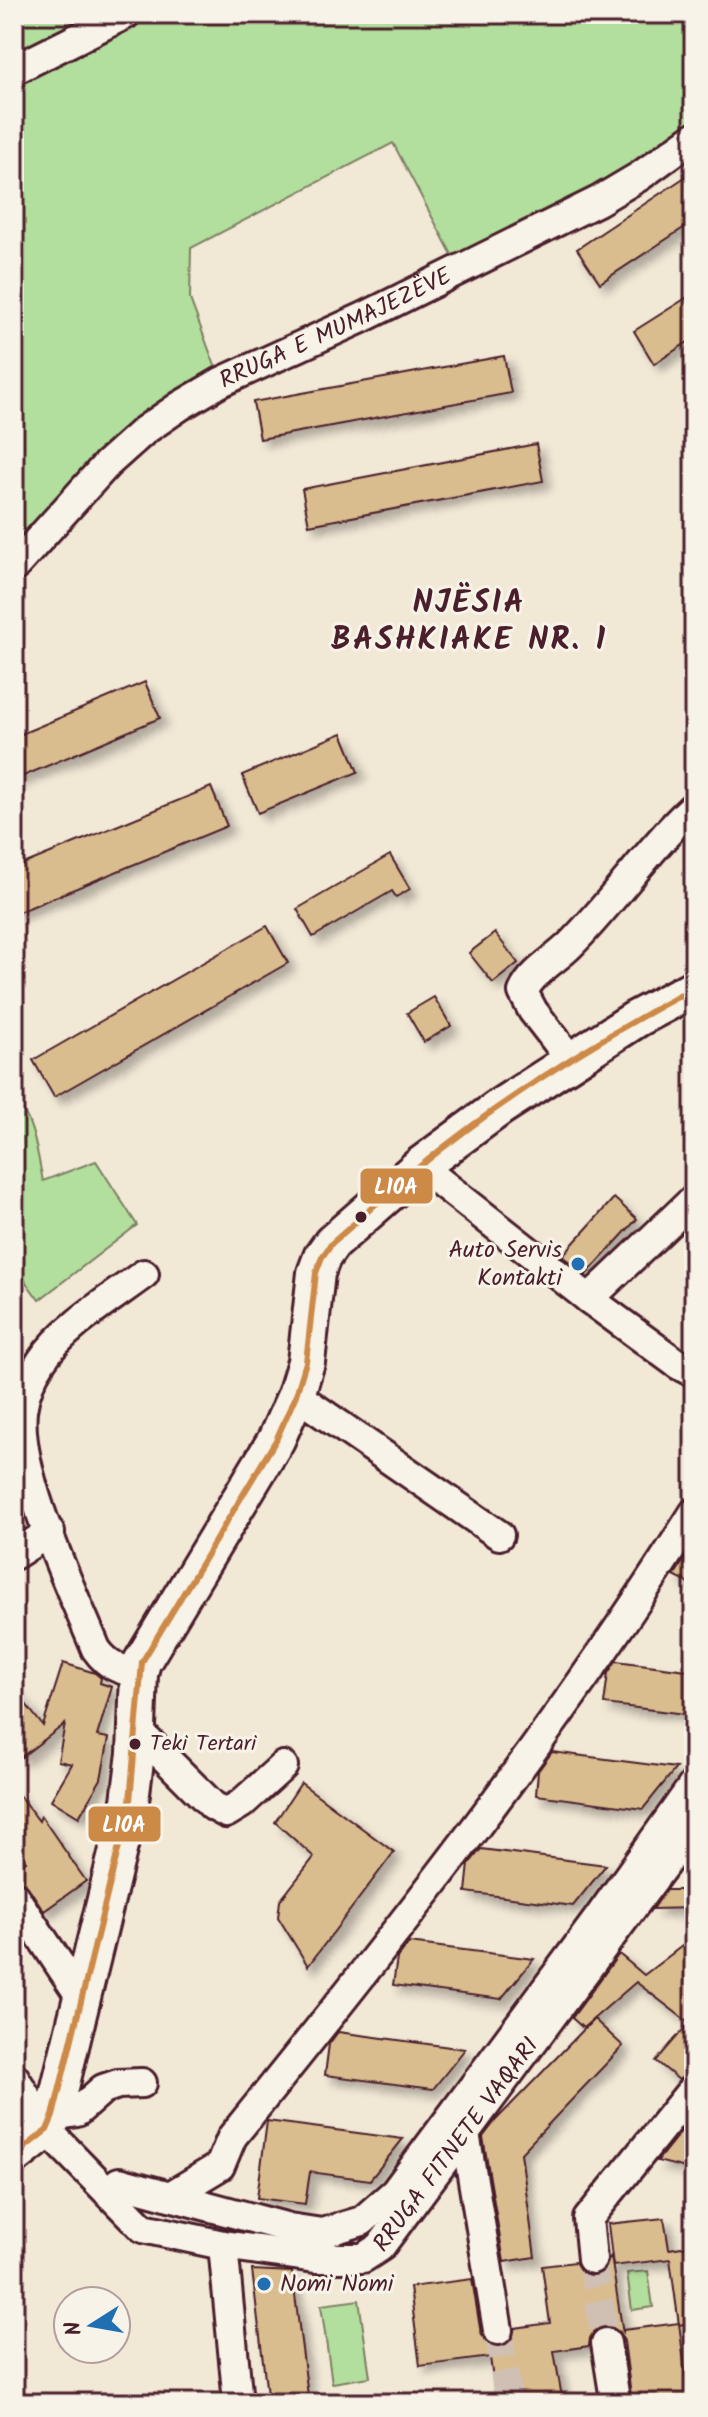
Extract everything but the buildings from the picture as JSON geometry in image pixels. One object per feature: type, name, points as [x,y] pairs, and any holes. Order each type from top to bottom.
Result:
[{"type":"main road","points":[[14,2156],[50,2123],[130,1801],[142,1662],[276,1440],[296,1395],[306,1362],[316,1273],[322,1257],[352,1224],[420,1166],[500,1107],[636,1019],[694,988]]},
{"type":"street","points":[[14,70],[126,14]]},
{"type":"street","name":"RRUGA E MUMAJEZËVE","points":[[14,567],[107,464],[145,430],[180,406],[221,382],[364,317],[598,201],[640,176],[694,137]]},
{"type":"street","points":[[571,1060],[533,1011],[523,992],[527,983],[569,947],[619,893],[649,853],[694,806]]},
{"type":"street","points":[[420,1166],[589,1299],[694,1373]]},
{"type":"street","points":[[589,1299],[694,1199]]},
{"type":"street","points":[[139,1674],[116,1669],[106,1663],[96,1649],[31,1480],[24,1446],[22,1411],[30,1382],[43,1358],[63,1337],[144,1274]]},
{"type":"street","points":[[296,1395],[499,1535]]},
{"type":"street","points":[[170,2196],[220,2166],[232,2137],[430,1888],[569,1702],[694,1513]]},
{"type":"street","points":[[14,1555],[50,1532]]},
{"type":"street","points":[[137,1730],[213,1806],[226,1813],[241,1804],[283,1766]]},
{"type":"street","points":[[119,2182],[289,2228],[322,2233],[362,2221],[395,2192],[694,1784]]},
{"type":"street","name":"RRUGA FITNETE VAQARI","points":[[14,2077],[50,2123],[143,2228],[223,2245],[315,2258],[363,2258],[380,2247],[694,1825]]},
{"type":"street","points":[[14,1896],[81,1997]]},
{"type":"street","points":[[50,2123],[77,2112],[103,2089],[118,2084],[142,2083]]},
{"type":"street","points":[[592,2259],[588,2219],[692,2090]]},
{"type":"street","points":[[465,2133],[498,2330]]},
{"type":"street","points":[[223,2245],[238,2403]]},
{"type":"street","points":[[606,2343],[614,2393]]},
{"type":"green space","points":[[14,14],[694,14],[694,137],[459,268],[393,143],[191,248],[190,299],[221,382],[180,406],[14,567]]},
{"type":"green space","points":[[14,1097],[30,1126],[43,1181],[96,1161],[137,1225],[39,1300],[14,1266]]},
{"type":"green space","points":[[648,2271],[653,2307],[632,2310],[627,2273]]},
{"type":"green space","points":[[359,2300],[370,2377],[332,2383],[321,2305]]},
{"type":"tunnel","points":[[592,2259],[606,2343]]},
{"type":"tunnel","points":[[498,2330],[509,2403]]},
{"type":"transit line","name":"L10A","points":[[14,2156],[47,2130],[53,2116],[130,1801],[142,1662],[276,1440],[296,1395],[306,1362],[316,1273],[322,1257],[332,1243],[397,1185],[484,1117],[588,1049],[694,988]]},
{"type":"place","name":"Auto Servis Kontakti","points":[[578,1264]]},
{"type":"place","name":"Teki Tertari","points":[[135,1744]]},
{"type":"place","name":"Nomi Nomi","points":[[264,2284]]},
{"type":"district","name":"NJËSIA BASHKIAKE NR. 1","points":[[469,622]]}]
